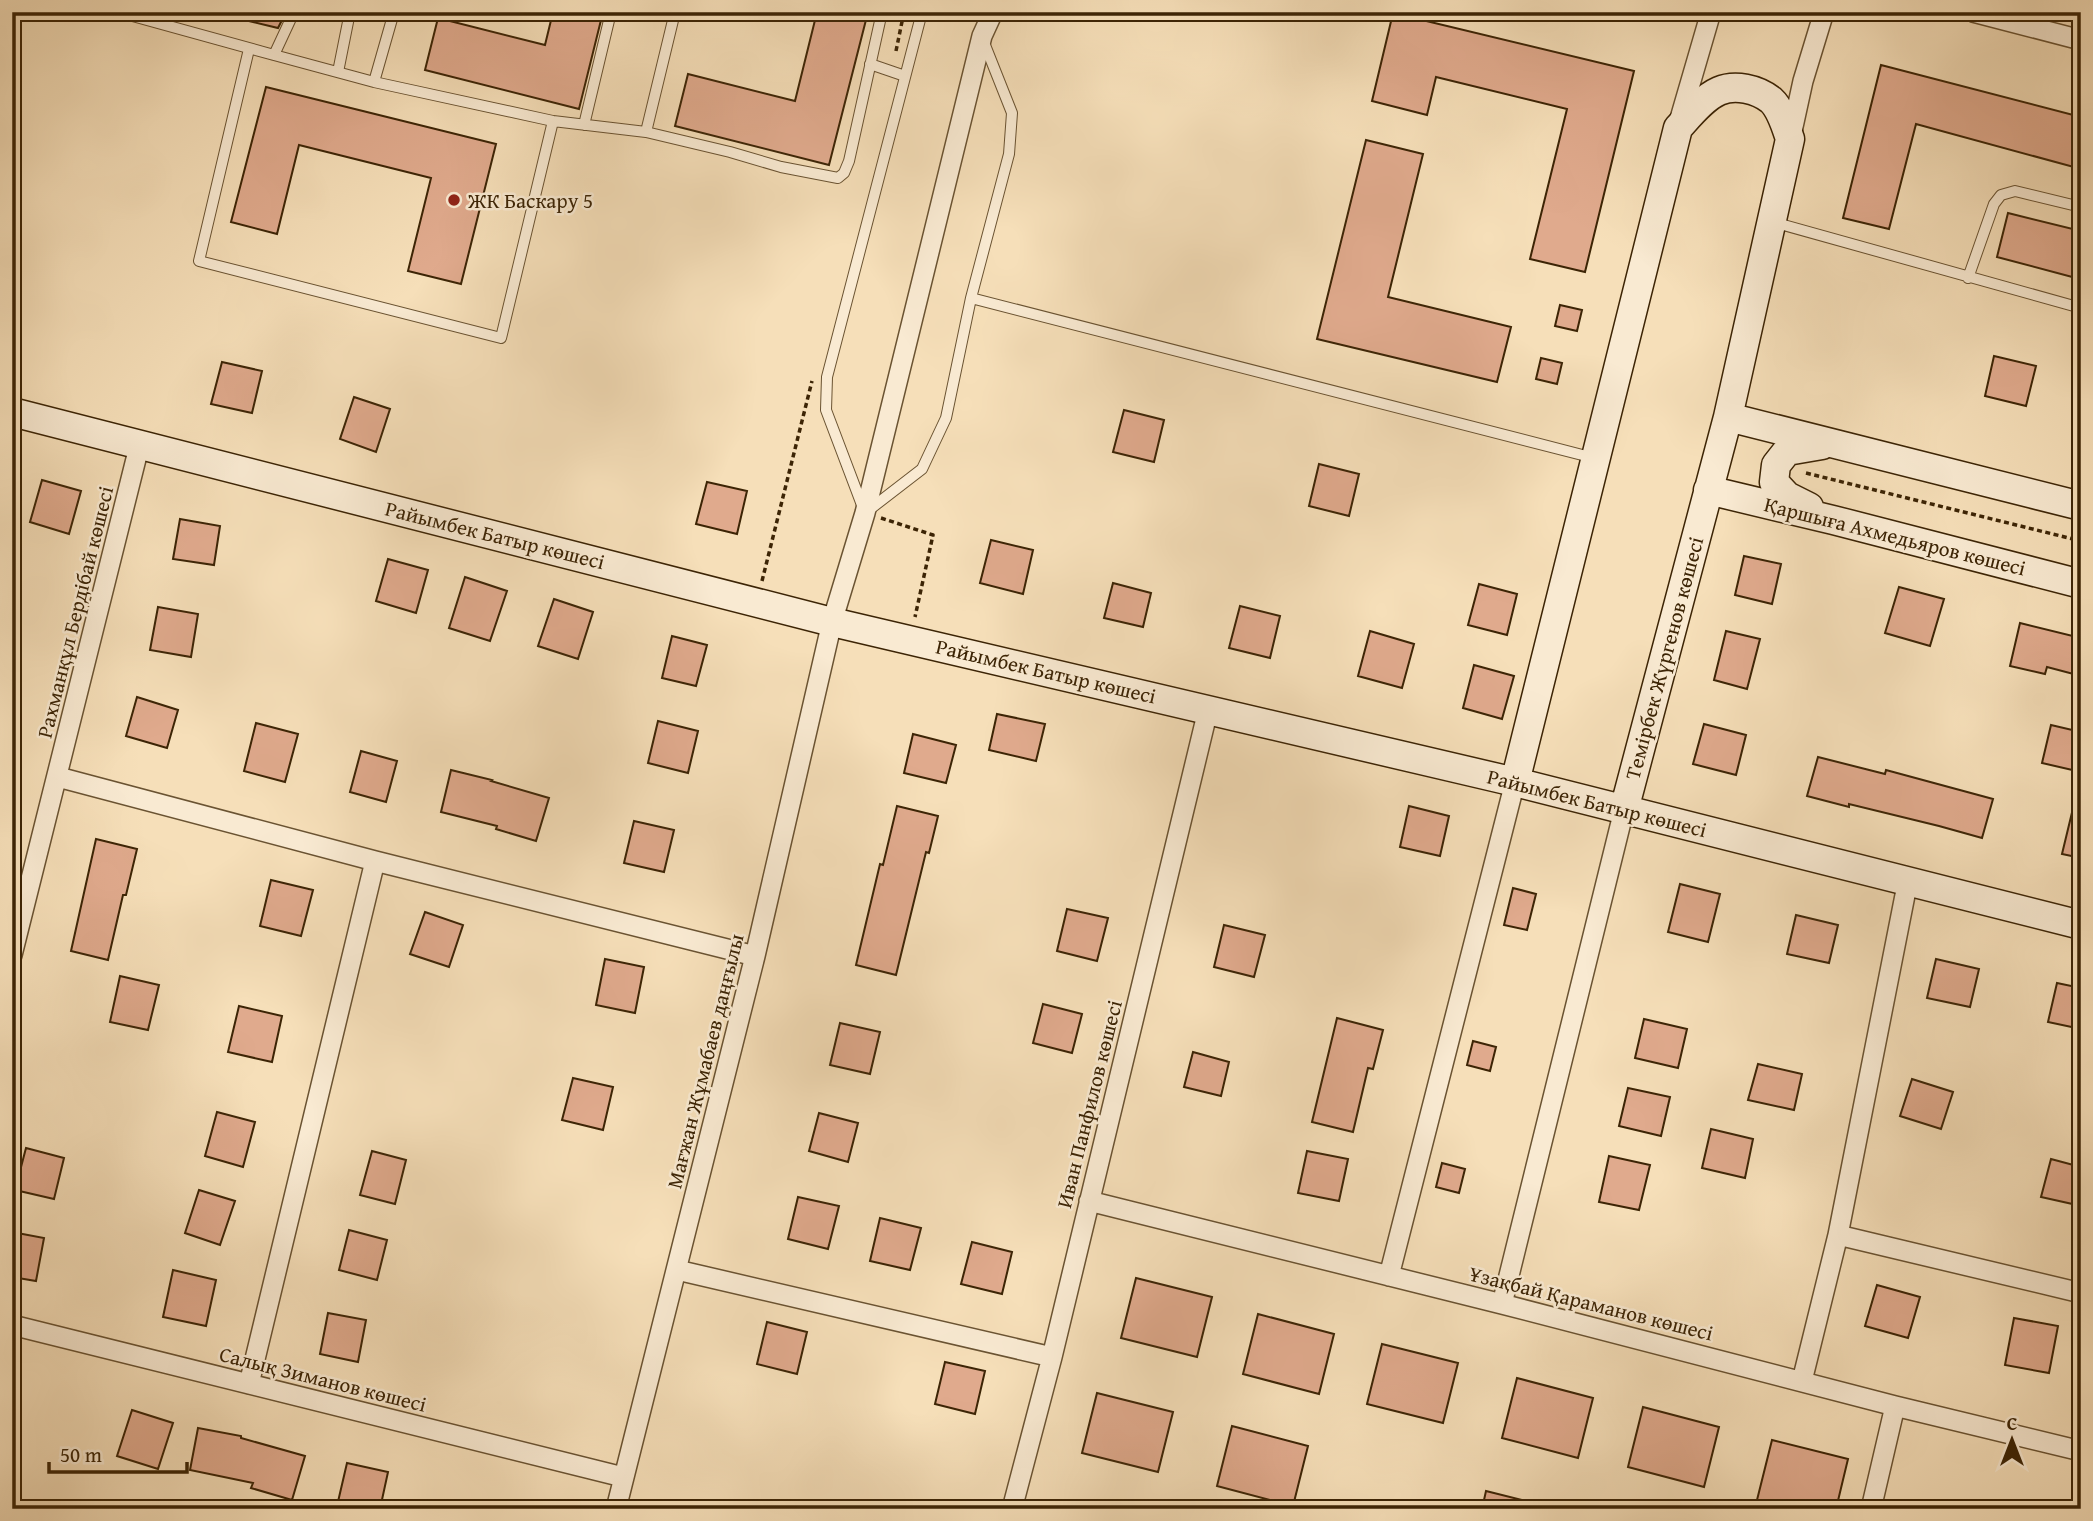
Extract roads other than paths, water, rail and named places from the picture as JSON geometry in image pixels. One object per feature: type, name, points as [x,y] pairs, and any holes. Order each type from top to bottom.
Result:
[{"type":"street","name":"Мағжан Жұмабаев даңғылы","points":[[616,1509],[755,956],[832,622],[865,513],[982,36],[993,12]]},
{"type":"street","points":[[1389,1276],[1678,128],[1711,12]]},
{"type":"street","name":"Темірбек Жүргенов көшесі","points":[[1502,1304],[1624,810],[1728,417],[1803,81],[1824,12]]},
{"type":"street","points":[[1973,12],[2081,40]]},
{"type":"street","points":[[1678,128],[1719,90],[1745,87],[1771,100],[1783,118],[1790,139]]},
{"type":"street","name":"Райымбек Батыр көшесі","points":[[12,412],[832,622],[1515,782],[2081,925]]},
{"type":"street","points":[[1728,417],[2081,506]]},
{"type":"street","name":"Рахманқұл Бердібай көшесі","points":[[12,955],[140,443]]},
{"type":"street","points":[[1833,520],[1787,496],[1774,482],[1776,465],[1787,450],[1819,445],[1839,446]]},
{"type":"street","name":"Қаршыға Ахмедьяров көшесі","points":[[1709,490],[2081,584]]},
{"type":"street","name":"Иван Панфилов көшесі","points":[[1012,1509],[1052,1357],[1208,710]]},
{"type":"street","points":[[58,777],[375,861],[755,956]]},
{"type":"street","points":[[249,1384],[375,861]]},
{"type":"street","points":[[1802,1381],[1838,1235],[1908,880]]},
{"type":"street","name":"Ұзақбай Қараманов көшесі","points":[[1089,1201],[2081,1451]]},
{"type":"street","points":[[1838,1235],[2081,1293]]},
{"type":"street","points":[[677,1270],[1052,1357]]},
{"type":"street","name":"Салық Зиманов көшесі","points":[[12,1325],[624,1477]]},
{"type":"street","points":[[1871,1509],[1895,1406]]},
{"type":"lane","points":[[118,12],[374,82],[553,121],[646,132],[780,167],[838,178],[844,173],[849,161],[882,12]]},
{"type":"lane","points":[[274,55],[294,12]]},
{"type":"lane","points":[[338,72],[350,12]]},
{"type":"lane","points":[[374,82],[394,12]]},
{"type":"lane","points":[[584,125],[611,12]]},
{"type":"lane","points":[[646,132],[675,12]]},
{"type":"lane","points":[[922,12],[827,377],[826,410],[865,513],[922,469],[946,418],[971,298],[1009,154],[1012,113],[982,36]]},
{"type":"lane","points":[[249,49],[198,261],[501,338],[553,121]]},
{"type":"lane","points":[[870,64],[905,76]]},
{"type":"lane","points":[[1968,278],[1994,204],[2001,195],[2015,191],[2081,207]]},
{"type":"lane","points":[[1772,222],[2081,308]]},
{"type":"lane","points":[[971,298],[1595,459]]},
{"type":"place","name":"ЖК Баскару 5","points":[[454,200]]}]
